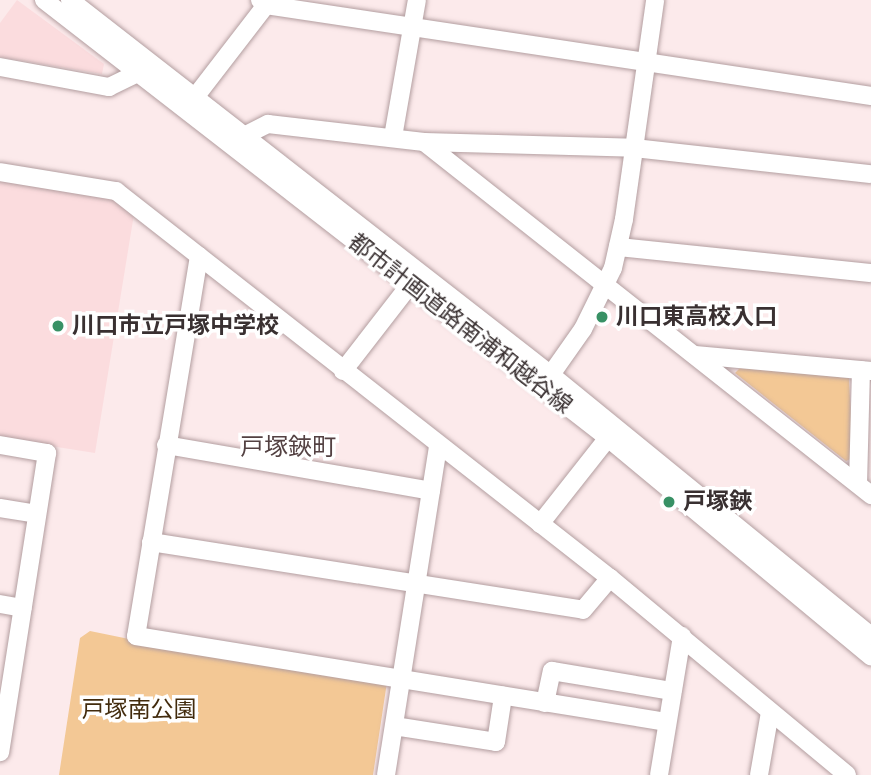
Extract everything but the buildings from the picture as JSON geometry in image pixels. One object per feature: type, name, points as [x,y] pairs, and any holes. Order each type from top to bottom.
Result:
[{"type":"street","name":"都市計画道路南浦和越谷線","points":[[44,0],[138,73],[244,136],[414,279]]},
{"type":"street","name":"都市計画道路南浦和越谷線","points":[[70,0],[189,104],[871,636]]},
{"type":"street","points":[[393,138],[417,0]]},
{"type":"street","points":[[547,381],[606,284],[618,247],[655,0]]},
{"type":"street","points":[[189,104],[263,2],[871,96]]},
{"type":"street","points":[[0,67],[109,86],[138,73]]},
{"type":"street","points":[[244,136],[268,124],[424,142],[634,148],[871,174]]},
{"type":"street","points":[[424,142],[864,490]]},
{"type":"street","points":[[0,172],[116,191],[438,447],[610,578],[847,775]]},
{"type":"street","points":[[618,247],[871,273]]},
{"type":"street","points":[[199,256],[136,636],[667,722]]},
{"type":"street","points":[[343,371],[414,279]]},
{"type":"street","points":[[695,355],[866,370],[864,490]]},
{"type":"street","name":"都市計画道路南浦和越谷線","points":[[547,381],[608,438],[871,656]]},
{"type":"street","points":[[540,524],[608,438]]},
{"type":"street","points":[[0,445],[47,453],[23,608],[4,702],[0,751]]},
{"type":"street","points":[[166,445],[431,491]]},
{"type":"street","points":[[386,775],[438,447]]},
{"type":"street","points":[[0,508],[37,514]]},
{"type":"street","points":[[151,542],[583,610],[610,578]]},
{"type":"street","points":[[0,604],[23,608]]},
{"type":"street","points":[[659,775],[682,636]]},
{"type":"street","points":[[545,703],[552,671],[672,691]]},
{"type":"street","points":[[394,726],[496,742],[503,696]]},
{"type":"street","points":[[759,775],[770,712]]},
{"type":"shaded area","points":[[17,0],[104,64],[102,74],[0,57],[0,23]]},
{"type":"shaded area","name":"川口市立戸塚中学校","points":[[0,178],[115,198],[134,214],[95,453],[0,438]]},
{"type":"green space","points":[[740,368],[849,378],[853,458],[846,461],[735,373]]},
{"type":"green space","name":"戸塚南公園","points":[[90,631],[129,639],[128,642],[387,682],[373,775],[59,775],[80,638]]},
{"type":"place","name":"川口東高校入口","points":[[602,317]]},
{"type":"place","name":"川口市立戸塚中学校","points":[[58,326]]},
{"type":"place","name":"戸塚鋏","points":[[669,502]]},
{"type":"district","name":"戸塚鋏町","points":[[288,448]]}]
